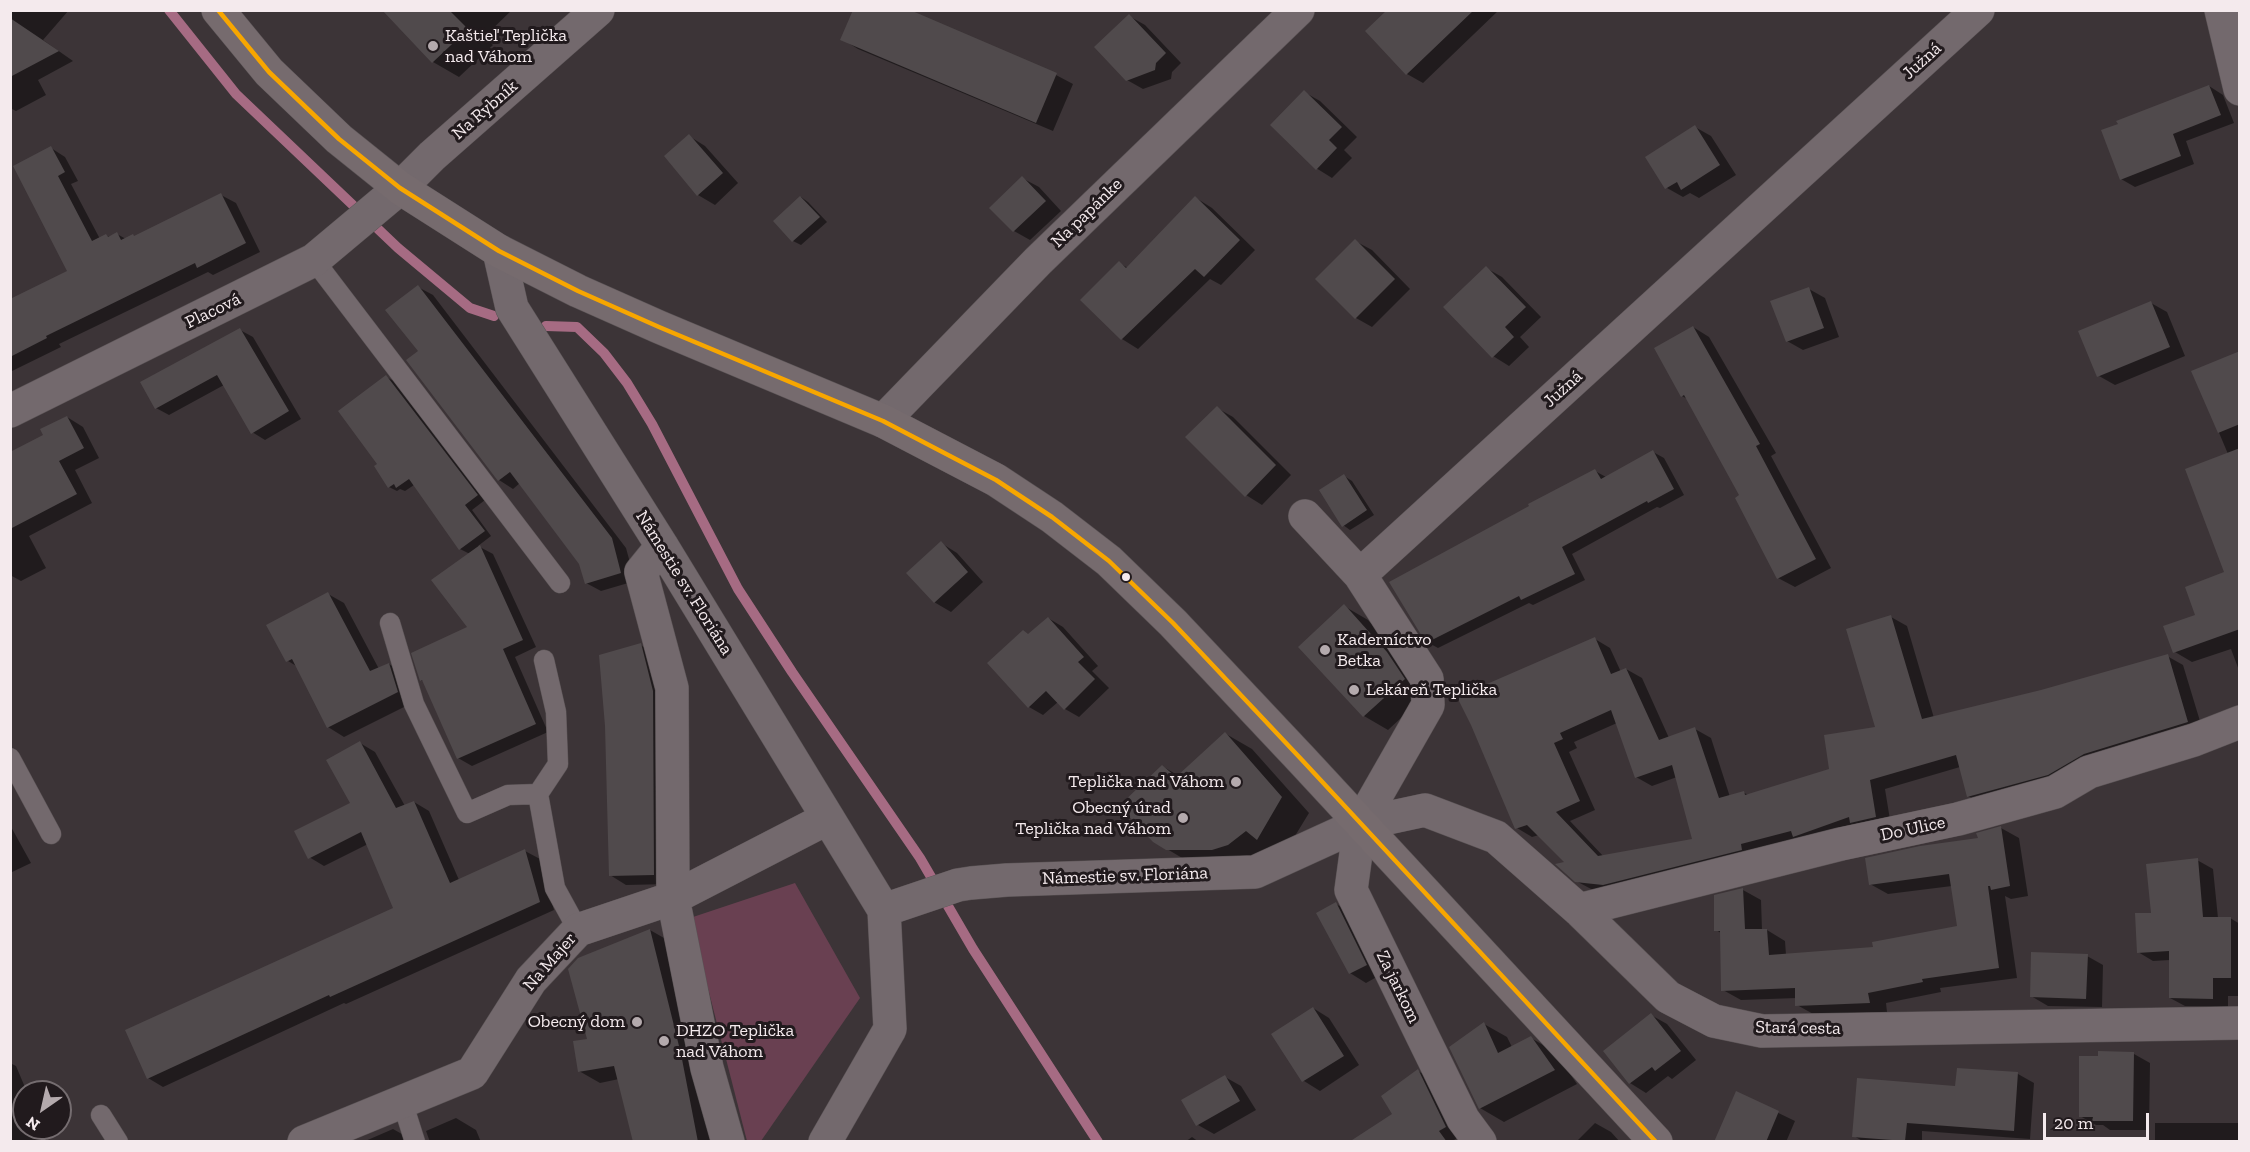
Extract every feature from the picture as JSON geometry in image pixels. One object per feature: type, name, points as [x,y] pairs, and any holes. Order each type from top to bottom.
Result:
[{"type":"main road","points":[[218,10],[277,80],[394,193],[499,251],[578,291],[883,421],[996,480],[1052,517],[1109,561],[1173,623],[1656,1142]]},
{"type":"street","name":"Na Rybník","points":[[394,193],[432,156],[598,10]]},
{"type":"street","name":"Na papánke","points":[[883,421],[1038,261],[1298,10]]},
{"type":"street","name":"Južná","points":[[1360,575],[1978,10]]},
{"type":"street","points":[[2221,10],[2240,89]]},
{"type":"street","name":"Placová","points":[[10,411],[314,260],[394,193]]},
{"type":"street","name":"Námestie sv. Floriána","points":[[499,251],[512,308],[662,546],[884,910],[890,1029],[825,1142]]},
{"type":"street","points":[[1305,516],[1360,575],[1427,680],[1428,705],[1360,824]]},
{"type":"street","points":[[662,546],[641,572],[672,688],[672,898],[707,1068],[728,1142]]},
{"type":"street","name":"Do Ulice","points":[[1579,910],[1841,844],[1958,819],[2055,792],[2089,772],[2194,740],[2240,722]]},
{"type":"street","name":"Stará cesta","points":[[1360,824],[1425,810],[1496,837],[1579,910],[1668,997],[1714,1021],[1761,1030],[2240,1023]]},
{"type":"street","name":"Na Majer","points":[[304,1142],[472,1073],[531,980],[578,930],[672,898],[828,818]]},
{"type":"street","name":"Námestie sv. Floriána","points":[[884,910],[958,885],[1006,880],[1255,872],[1360,824]]},
{"type":"street","name":"Za jarkom","points":[[1360,824],[1351,890],[1463,1119],[1480,1142]]},
{"type":"lane","points":[[314,260],[560,583]]},
{"type":"lane","points":[[390,623],[414,704],[467,813],[508,795],[538,794]]},
{"type":"lane","points":[[544,660],[556,712],[558,764],[538,794],[555,888],[578,930]]},
{"type":"lane","points":[[10,758],[51,834]]},
{"type":"lane","points":[[402,1101],[415,1142]]},
{"type":"lane","points":[[101,1115],[118,1142]]},
{"type":"shaded area","points":[[795,883],[860,998],[761,1141],[747,1141],[690,918]]},
{"type":"building","name":"Kaštieľ Teplička nad Váhom","points":[[382,10],[449,10],[468,29],[432,63]]},
{"type":"building","points":[[853,10],[910,10],[1057,73],[1036,123],[840,40]]},
{"type":"building","points":[[1387,10],[1474,10],[1406,75],[1365,31]]},
{"type":"building","points":[[1129,14],[1166,53],[1156,63],[1155,70],[1126,81],[1094,47]]},
{"type":"building","points":[[10,18],[59,51],[10,77]]},
{"type":"building","points":[[2209,85],[2221,115],[2173,134],[2181,156],[2120,180],[2101,130],[2118,124],[2116,121]]},
{"type":"building","points":[[1304,90],[1342,127],[1329,140],[1337,148],[1316,170],[1270,125]]},
{"type":"building","points":[[1695,125],[1720,165],[1681,190],[1677,182],[1665,189],[1645,157]]},
{"type":"building","points":[[689,134],[723,173],[697,196],[664,156]]},
{"type":"building","points":[[51,146],[65,172],[58,176],[92,241],[106,234],[108,237],[117,232],[121,240],[133,234],[134,236],[221,193],[246,243],[197,268],[195,263],[46,336],[47,338],[10,357],[10,299],[67,271],[13,166]]},
{"type":"building","points":[[1022,176],[1046,201],[1013,232],[989,208]]},
{"type":"building","points":[[800,196],[820,217],[792,242],[773,221]]},
{"type":"building","points":[[1195,196],[1240,240],[1204,277],[1195,269],[1121,340],[1080,300],[1119,261],[1126,268]]},
{"type":"building","points":[[1355,239],[1395,279],[1355,319],[1315,279]]},
{"type":"building","points":[[1486,266],[1526,307],[1505,327],[1514,337],[1492,358],[1443,307]]},
{"type":"building","points":[[418,285],[612,538],[621,573],[585,584],[579,564],[510,472],[498,481],[406,360],[418,351],[385,310]]},
{"type":"building","points":[[1809,287],[1824,328],[1786,342],[1770,301]]},
{"type":"building","points":[[2151,301],[2170,347],[2097,377],[2078,331]]},
{"type":"building","points":[[1693,326],[1760,444],[1756,446],[1816,559],[1777,579],[1735,498],[1739,495],[1684,395],[1681,397],[1654,348]]},
{"type":"building","points":[[240,328],[289,411],[251,434],[217,375],[155,409],[140,382]]},
{"type":"building","points":[[2240,351],[2240,424],[2218,433],[2191,371]]},
{"type":"building","points":[[386,375],[478,495],[465,505],[485,531],[459,550],[409,479],[396,488],[394,484],[388,488],[374,466],[377,464],[338,411]]},
{"type":"building","points":[[1217,406],[1276,465],[1245,497],[1185,437]]},
{"type":"building","points":[[67,416],[84,448],[59,461],[77,494],[10,529],[10,452],[43,435],[40,429]]},
{"type":"building","points":[[2240,448],[2240,629],[2173,653],[2163,626],[2195,615],[2185,587],[2224,572],[2185,469]]},
{"type":"building","points":[[1653,450],[1674,489],[1562,547],[1575,574],[1521,600],[1519,596],[1426,643],[1389,582],[1595,469],[1601,479]]},
{"type":"building","points":[[1344,474],[1367,510],[1342,527],[1319,490]]},
{"type":"building","points":[[941,541],[968,572],[934,603],[906,573]]},
{"type":"building","points":[[480,545],[523,640],[503,649],[536,724],[457,759],[422,680],[420,681],[411,653],[467,627],[431,580]]},
{"type":"building","points":[[328,592],[370,671],[389,663],[398,692],[327,728],[292,659],[286,662],[266,625]]},
{"type":"building","points":[[1344,604],[1387,652],[1405,679],[1363,717],[1298,647]]},
{"type":"building","points":[[1891,615],[1922,719],[2041,690],[2168,654],[2188,722],[2084,754],[2048,775],[1967,797],[1956,755],[1870,780],[1876,817],[1850,823],[1849,817],[1793,837],[1791,831],[1741,844],[1742,850],[1603,885],[1575,882],[1555,864],[1564,862],[1527,825],[1515,829],[1457,697],[1595,637],[1611,674],[1626,668],[1659,740],[1695,727],[1719,798],[1744,791],[1745,795],[1829,769],[1824,735],[1875,727],[1846,629]],"holes":[[[1611,710],[1635,778],[1672,765],[1692,839],[1598,856],[1556,812],[1580,801],[1554,743],[1563,739],[1560,733]]]},
{"type":"building","points":[[1048,617],[1084,657],[1078,662],[1095,679],[1064,710],[1046,691],[1028,708],[987,663],[1023,630],[1028,634]]},
{"type":"building","points":[[641,643],[653,691],[654,875],[609,876],[605,726],[599,655]]},
{"type":"building","points":[[1225,732],[1282,797],[1257,840],[1246,831],[1228,845],[1212,850],[1166,850],[1153,842],[1119,806],[1162,765],[1176,777]]},
{"type":"building","points":[[360,741],[396,808],[414,801],[450,883],[525,849],[540,902],[330,997],[329,995],[147,1079],[125,1030],[393,908],[361,832],[308,859],[294,831],[350,803],[326,760]]},
{"type":"building","points":[[2001,826],[2010,886],[1991,890],[1988,886],[1999,968],[1922,979],[1923,982],[1868,993],[1870,1003],[1795,1006],[1795,988],[1721,991],[1720,931],[1714,931],[1714,895],[1743,888],[1745,929],[1767,929],[1769,955],[1873,947],[1872,942],[1957,926],[1949,874],[1869,885],[1865,858],[1920,846],[1978,838],[1976,833]]},
{"type":"building","points":[[2198,858],[2203,917],[2231,917],[2231,978],[2213,978],[2213,999],[2169,998],[2169,951],[2137,953],[2135,913],[2151,913],[2146,864]]},
{"type":"building","points":[[1336,902],[1367,965],[1349,974],[1316,913]]},
{"type":"building","points":[[650,929],[681,1054],[698,1142],[633,1142],[614,1066],[578,1072],[573,1041],[587,1039],[568,969],[578,958]]},
{"type":"building","points":[[2031,952],[2088,954],[2086,999],[2030,997]]},
{"type":"building","points":[[1313,1007],[1344,1056],[1302,1082],[1271,1034]]},
{"type":"building","points":[[1651,1013],[1681,1051],[1655,1071],[1652,1067],[1629,1084],[1603,1051]]},
{"type":"building","points":[[1484,1022],[1498,1053],[1531,1036],[1555,1070],[1479,1109],[1449,1047]]},
{"type":"building","points":[[2098,1051],[2134,1052],[2133,1121],[2092,1121],[2093,1117],[2079,1117],[2079,1056],[2098,1056]]},
{"type":"building","points":[[1957,1068],[2018,1072],[2014,1131],[1907,1123],[1905,1141],[1852,1137],[1857,1078],[1955,1086]]},
{"type":"building","points":[[1418,1069],[1446,1127],[1439,1131],[1447,1142],[1349,1142],[1392,1114],[1381,1096]]},
{"type":"building","points":[[1225,1075],[1240,1101],[1196,1126],[1181,1100]]},
{"type":"building","points":[[1736,1091],[1779,1111],[1766,1142],[1714,1142]]},
{"type":"waterway","points":[[169,10],[236,94],[398,248],[470,308],[494,316]]},
{"type":"waterway","points":[[546,326],[577,327],[604,353],[627,383],[652,424],[738,589],[920,858],[973,949],[1098,1142]]},
{"type":"transit line","points":[[218,10],[269,72],[339,139],[400,188],[499,251],[578,291],[659,327],[883,421],[996,480],[1052,517],[1109,561],[1173,623],[1302,760],[1656,1142]]},
{"type":"place","name":"Kaštieľ Teplička nad Váhom","points":[[433,46]]},
{"type":"place","name":"Kaderníctvo Betka","points":[[1325,650]]},
{"type":"place","name":"Lekáreň Teplička","points":[[1354,690]]},
{"type":"place","name":"Teplička nad Váhom","points":[[1236,782]]},
{"type":"place","name":"Obecný úrad Teplička nad Váhom","points":[[1183,818]]},
{"type":"place","name":"Obecný dom","points":[[637,1022]]},
{"type":"place","name":"DHZO Teplička nad Váhom","points":[[664,1041]]}]
